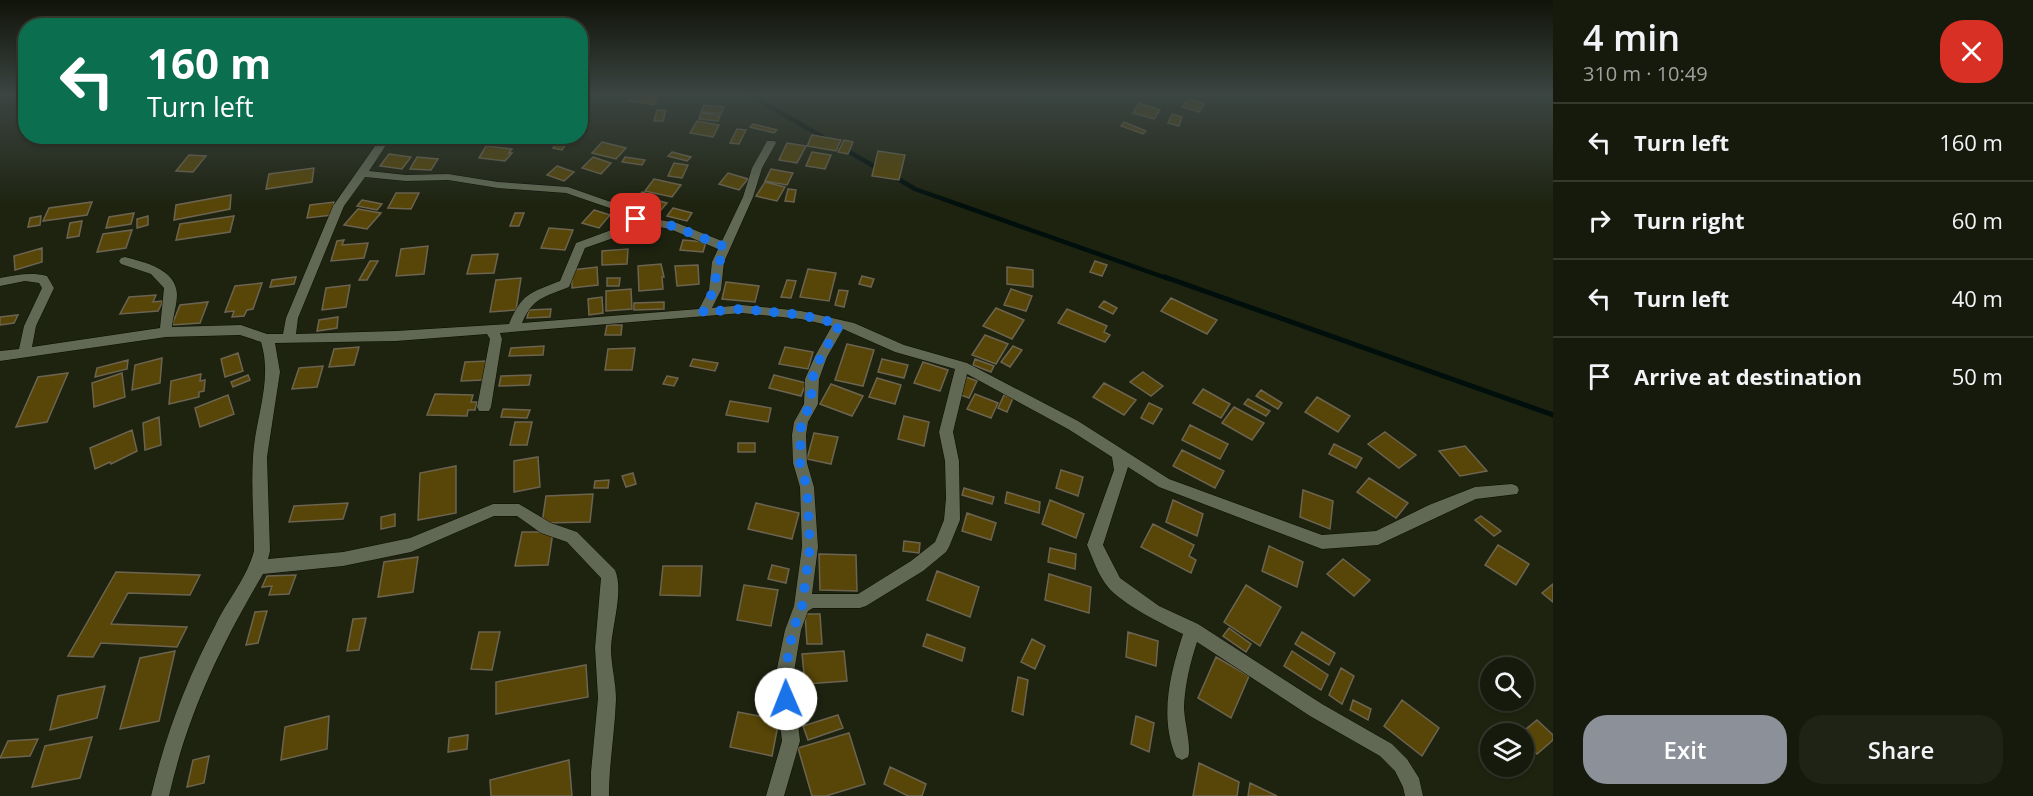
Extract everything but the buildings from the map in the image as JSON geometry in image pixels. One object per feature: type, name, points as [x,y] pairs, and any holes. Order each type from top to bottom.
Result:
[{"type":"street","points":[[703,312],[715,290],[718,262],[748,197],[757,168],[771,143]]},
{"type":"street","points":[[289,337],[292,318],[339,207],[382,144]]},
{"type":"street","points":[[361,174],[448,177],[568,190],[634,212],[645,220]]},
{"type":"street","points":[[513,326],[522,305],[532,297],[565,284],[568,271],[575,263],[580,246],[618,232],[636,219],[673,226],[725,247]]},
{"type":"street","points":[[125,261],[156,271],[167,282],[172,292],[165,319],[166,332]]},
{"type":"street","points":[[0,282],[25,277],[43,279],[48,288],[45,300],[30,326],[24,353]]},
{"type":"street","points":[[0,356],[166,332],[241,330],[267,339],[396,336],[742,309],[801,315],[850,326],[900,349],[962,366],[1073,425],[1164,483],[1322,542],[1378,538],[1434,510],[1476,493],[1512,490]]},
{"type":"street","points":[[775,796],[791,741],[784,678],[793,630],[802,606],[810,547],[807,487],[800,463],[801,422],[811,404],[812,379],[821,356],[840,324]]},
{"type":"street","points":[[484,407],[496,339],[491,328]]},
{"type":"street","points":[[160,796],[169,757],[195,685],[222,628],[258,567],[262,551],[260,457],[273,372],[272,356],[267,339]]},
{"type":"street","points":[[802,606],[812,601],[860,601],[917,566],[941,546],[952,520],[952,461],[946,432],[962,366]]},
{"type":"street","points":[[1119,455],[1121,470],[1095,545],[1114,583],[1153,611],[1192,630],[1317,710],[1386,750],[1401,765],[1412,785],[1414,796]]},
{"type":"street","points":[[258,567],[343,559],[411,544],[493,510],[519,510],[546,528],[573,537],[609,575],[603,648],[607,698],[600,796]]},
{"type":"street","points":[[1182,751],[1176,736],[1177,680],[1192,630]]},
{"type":"waterway","points":[[813,131],[879,169]]},
{"type":"waterway","points":[[893,176],[915,189],[1169,279]]},
{"type":"waterway","points":[[1165,277],[1553,415]]},
{"type":"route","points":[[636,219],[673,226],[725,247],[718,262],[715,290],[703,312],[742,309],[822,318],[840,324],[821,356],[812,379],[811,404],[801,422],[800,463],[807,487],[810,547],[802,606],[793,630],[784,678],[786,699]]}]
